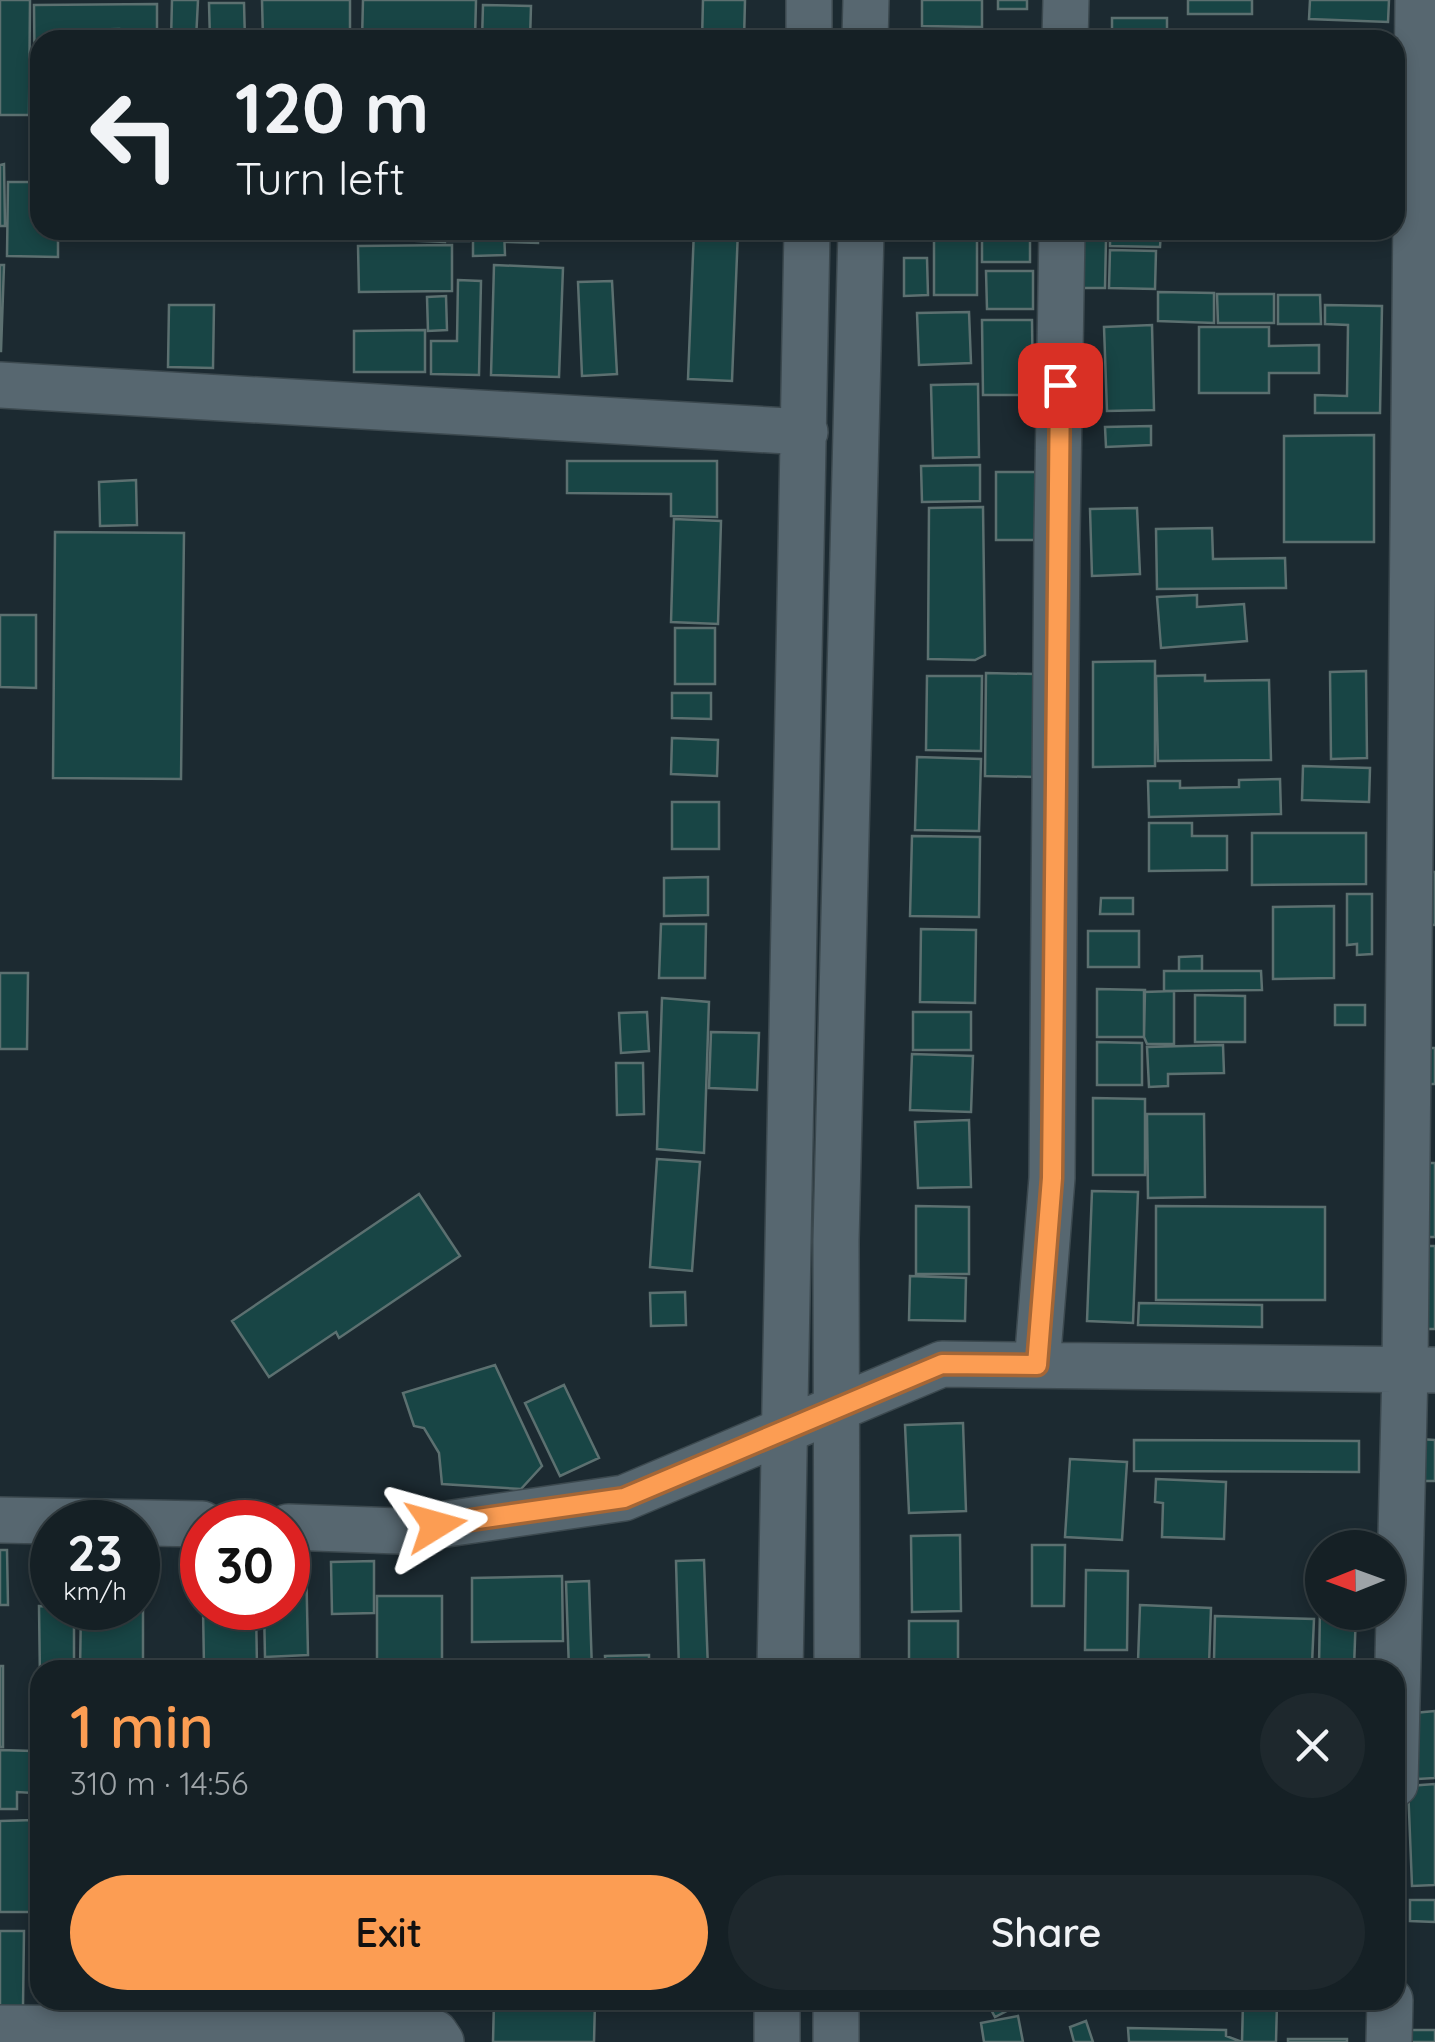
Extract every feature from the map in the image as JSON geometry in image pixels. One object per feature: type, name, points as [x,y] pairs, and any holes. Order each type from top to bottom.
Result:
[{"type":"street","points":[[809,30],[810,0]]},
{"type":"street","points":[[865,30],[866,0]]},
{"type":"street","points":[[1066,0],[1066,30]]},
{"type":"street","points":[[1402,1660],[1420,1369],[1418,0]]},
{"type":"street","points":[[780,1660],[807,240]]},
{"type":"street","points":[[836,1660],[837,1200],[860,240]]},
{"type":"street","points":[[1037,1365],[1052,1178],[1062,240]]},
{"type":"street","points":[[0,386],[804,432]]},
{"type":"street","points":[[310,1528],[398,1531],[624,1498],[942,1364],[1420,1369]]},
{"type":"street","points":[[0,1520],[180,1524]]},
{"type":"street","points":[[776,2042],[777,2010]]},
{"type":"street","points":[[836,2010],[836,2042]]},
{"type":"street","points":[[1389,2042],[1390,2010]]},
{"type":"street","points":[[0,2028],[425,2030],[436,2033],[442,2042]]},
{"type":"building","points":[[0,0],[30,0],[29,115],[0,115]]},
{"type":"building","points":[[172,0],[198,0],[196,30],[171,30]]},
{"type":"building","points":[[262,0],[350,0],[350,30],[263,30]]},
{"type":"building","points":[[363,0],[476,0],[475,30],[362,30]]},
{"type":"building","points":[[703,0],[745,0],[744,30],[702,30]]},
{"type":"building","points":[[922,0],[982,0],[982,27],[922,26]]},
{"type":"building","points":[[998,0],[1027,0],[1027,9],[998,9]]},
{"type":"building","points":[[1188,0],[1252,0],[1252,14],[1188,14]]},
{"type":"building","points":[[1310,0],[1389,0],[1388,22],[1309,19]]},
{"type":"building","points":[[209,3],[244,3],[245,30],[210,30]]},
{"type":"building","points":[[157,4],[157,30],[34,30],[34,5]]},
{"type":"building","points":[[483,5],[531,6],[530,30],[482,30]]},
{"type":"building","points":[[1112,18],[1167,18],[1167,30],[1112,30]]},
{"type":"building","points":[[4,164],[5,226],[0,226],[0,165]]},
{"type":"building","points":[[8,182],[30,182],[30,240],[58,240],[58,257],[7,256]]},
{"type":"building","points":[[473,240],[504,240],[505,255],[473,256]]},
{"type":"building","points":[[507,240],[538,240],[538,243]]},
{"type":"building","points":[[694,240],[738,240],[732,381],[688,379]]},
{"type":"building","points":[[934,240],[977,240],[977,295],[934,295]]},
{"type":"building","points":[[982,240],[1030,240],[1030,262],[982,262]]},
{"type":"building","points":[[1076,240],[1106,240],[1105,288],[1075,288]]},
{"type":"building","points":[[1110,240],[1160,240],[1160,247],[1110,246]]},
{"type":"building","points":[[452,245],[452,291],[359,292],[358,246]]},
{"type":"building","points":[[1110,250],[1156,251],[1155,289],[1109,288]]},
{"type":"building","points":[[904,258],[927,258],[928,295],[904,296]]},
{"type":"building","points":[[0,265],[4,265],[1,351],[0,351]]},
{"type":"building","points":[[494,265],[563,268],[559,377],[491,375]]},
{"type":"building","points":[[986,271],[1033,271],[1033,309],[987,309]]},
{"type":"building","points":[[458,280],[481,281],[479,375],[431,374],[431,341],[457,341]]},
{"type":"building","points":[[612,281],[617,374],[582,376],[578,282]]},
{"type":"building","points":[[1158,292],[1214,293],[1214,323],[1158,321]]},
{"type":"building","points":[[1217,294],[1274,294],[1274,323],[1218,323]]},
{"type":"building","points":[[1278,295],[1320,295],[1321,324],[1278,324]]},
{"type":"building","points":[[446,296],[447,330],[428,331],[427,297]]},
{"type":"building","points":[[169,305],[214,305],[213,368],[168,367]]},
{"type":"building","points":[[1325,305],[1382,306],[1380,413],[1315,413],[1315,395],[1347,396],[1348,325],[1325,324]]},
{"type":"building","points":[[969,312],[971,363],[919,365],[917,313]]},
{"type":"building","points":[[982,320],[1032,320],[1033,395],[983,395]]},
{"type":"building","points":[[1152,325],[1154,410],[1107,411],[1104,327]]},
{"type":"building","points":[[1199,327],[1269,327],[1269,346],[1319,345],[1319,373],[1269,373],[1269,393],[1199,393]]},
{"type":"building","points":[[425,330],[425,372],[354,372],[354,331]]},
{"type":"building","points":[[978,384],[979,457],[933,458],[931,385]]},
{"type":"building","points":[[1151,426],[1151,445],[1106,447],[1105,427]]},
{"type":"building","points":[[1374,435],[1374,542],[1284,542],[1284,436]]},
{"type":"building","points":[[567,461],[717,461],[717,517],[671,516],[671,494],[567,493]]},
{"type":"building","points":[[980,465],[980,501],[922,502],[921,466]]},
{"type":"building","points":[[996,472],[1042,472],[1041,540],[996,540]]},
{"type":"building","points":[[136,480],[137,525],[100,526],[99,482]]},
{"type":"building","points":[[983,507],[985,655],[975,660],[928,659],[929,508]]},
{"type":"building","points":[[1137,508],[1140,574],[1092,576],[1090,509]]},
{"type":"building","points":[[674,519],[721,521],[718,624],[671,622]]},
{"type":"building","points":[[1212,528],[1213,559],[1285,558],[1286,588],[1157,589],[1156,529]]},
{"type":"building","points":[[55,532],[184,533],[181,779],[53,778]]},
{"type":"building","points":[[1197,595],[1197,607],[1244,604],[1247,641],[1161,648],[1157,597]]},
{"type":"building","points":[[0,615],[36,615],[36,688],[0,687]]},
{"type":"building","points":[[675,628],[715,628],[715,684],[675,684]]},
{"type":"building","points":[[1155,661],[1155,766],[1093,767],[1093,662]]},
{"type":"building","points":[[1366,671],[1367,758],[1331,759],[1330,672]]},
{"type":"building","points":[[986,673],[1036,674],[1035,777],[985,776]]},
{"type":"building","points":[[1205,675],[1205,681],[1269,680],[1271,760],[1158,761],[1156,676]]},
{"type":"building","points":[[927,676],[982,676],[981,751],[926,750]]},
{"type":"building","points":[[672,693],[711,693],[711,719],[672,718]]},
{"type":"building","points":[[672,738],[718,740],[717,776],[671,774]]},
{"type":"building","points":[[917,757],[981,759],[979,831],[915,830]]},
{"type":"building","points":[[1303,766],[1370,768],[1369,802],[1302,800]]},
{"type":"building","points":[[1280,779],[1281,814],[1149,817],[1148,781],[1180,781],[1180,788],[1239,787],[1239,780]]},
{"type":"building","points":[[672,802],[719,802],[719,849],[672,849]]},
{"type":"building","points":[[1149,823],[1192,823],[1192,836],[1227,836],[1227,870],[1149,871]]},
{"type":"building","points":[[1252,833],[1366,833],[1366,884],[1252,885]]},
{"type":"building","points":[[912,836],[980,837],[979,917],[910,916]]},
{"type":"building","points":[[1420,872],[1435,872],[1435,925],[1419,924]]},
{"type":"building","points":[[708,877],[708,915],[664,916],[664,878]]},
{"type":"building","points":[[1347,894],[1372,894],[1372,954],[1357,955],[1357,944],[1347,945]]},
{"type":"building","points":[[1101,898],[1133,898],[1133,914],[1100,914]]},
{"type":"building","points":[[1334,906],[1334,978],[1273,979],[1273,907]]},
{"type":"building","points":[[661,924],[706,924],[705,978],[659,978]]},
{"type":"building","points":[[921,929],[976,930],[975,1003],[920,1002]]},
{"type":"building","points":[[1088,931],[1139,931],[1139,967],[1088,967]]},
{"type":"building","points":[[1202,956],[1202,971],[1179,971],[1179,957]]},
{"type":"building","points":[[1164,971],[1261,971],[1262,990],[1164,991]]},
{"type":"building","points":[[0,973],[28,973],[27,1049],[0,1049]]},
{"type":"building","points":[[1097,989],[1145,990],[1144,1037],[1097,1037]]},
{"type":"building","points":[[1174,991],[1174,1044],[1147,1044],[1144,992]]},
{"type":"building","points":[[1195,995],[1245,996],[1245,1042],[1195,1042]]},
{"type":"building","points":[[662,998],[709,1002],[704,1153],[657,1149]]},
{"type":"building","points":[[1335,1005],[1365,1005],[1365,1025],[1335,1025]]},
{"type":"building","points":[[647,1012],[649,1051],[621,1053],[619,1013]]},
{"type":"building","points":[[913,1012],[971,1012],[971,1050],[913,1050]]},
{"type":"building","points":[[711,1032],[759,1033],[757,1090],[709,1088]]},
{"type":"building","points":[[1097,1042],[1142,1043],[1142,1085],[1097,1085]]},
{"type":"building","points":[[1223,1045],[1224,1073],[1168,1074],[1168,1086],[1149,1087],[1147,1047]]},
{"type":"building","points":[[1424,1048],[1435,1048],[1435,1084],[1424,1084]]},
{"type":"building","points":[[912,1054],[973,1056],[971,1112],[910,1110]]},
{"type":"building","points":[[616,1063],[643,1063],[644,1114],[617,1115]]},
{"type":"building","points":[[1093,1098],[1145,1099],[1145,1175],[1093,1175]]},
{"type":"building","points":[[1147,1114],[1204,1114],[1205,1197],[1148,1198]]},
{"type":"building","points":[[969,1120],[971,1187],[918,1188],[915,1122]]},
{"type":"building","points":[[657,1159],[700,1162],[692,1271],[650,1267]]},
{"type":"building","points":[[1426,1163],[1435,1163],[1435,1237],[1426,1237]]},
{"type":"building","points":[[1092,1191],[1138,1192],[1133,1323],[1087,1321]]},
{"type":"building","points":[[419,1194],[460,1256],[339,1338],[336,1332],[269,1377],[232,1321]]},
{"type":"building","points":[[916,1206],[969,1207],[969,1274],[916,1274]]},
{"type":"building","points":[[1156,1206],[1325,1207],[1325,1300],[1156,1300]]},
{"type":"building","points":[[1422,1246],[1435,1246],[1435,1329],[1421,1329]]},
{"type":"building","points":[[910,1276],[966,1278],[965,1321],[909,1320]]},
{"type":"building","points":[[685,1292],[686,1325],[651,1326],[650,1293]]},
{"type":"building","points":[[1139,1303],[1262,1305],[1262,1327],[1138,1325]]},
{"type":"building","points":[[495,1365],[542,1466],[521,1489],[442,1484],[439,1453],[424,1428],[414,1426],[403,1393]]},
{"type":"building","points":[[564,1385],[599,1458],[560,1476],[525,1403]]},
{"type":"building","points":[[963,1423],[966,1511],[909,1513],[905,1425]]},
{"type":"building","points":[[1420,1439],[1435,1440],[1435,1481],[1419,1481]]},
{"type":"building","points":[[1134,1440],[1359,1441],[1359,1472],[1134,1471]]},
{"type":"building","points":[[1070,1459],[1127,1462],[1122,1540],[1065,1537]]},
{"type":"building","points":[[1156,1479],[1226,1482],[1224,1539],[1162,1537],[1163,1503],[1155,1502]]},
{"type":"building","points":[[960,1535],[961,1611],[912,1612],[911,1536]]},
{"type":"building","points":[[1032,1545],[1065,1545],[1064,1606],[1032,1606]]},
{"type":"building","points":[[0,1550],[7,1550],[8,1605],[0,1605]]},
{"type":"building","points":[[704,1560],[708,1660],[679,1660],[676,1561]]},
{"type":"building","points":[[374,1561],[374,1613],[332,1614],[331,1562]]},
{"type":"building","points":[[1086,1570],[1128,1571],[1127,1650],[1085,1650]]},
{"type":"building","points":[[562,1576],[563,1641],[472,1642],[472,1578]]},
{"type":"building","points":[[589,1581],[592,1660],[569,1660],[566,1582]]},
{"type":"building","points":[[377,1596],[442,1596],[442,1660],[377,1660]]},
{"type":"building","points":[[1140,1605],[1211,1608],[1209,1660],[1138,1660]]},
{"type":"building","points":[[1215,1616],[1305,1619],[1305,1630],[1314,1630],[1312,1660],[1214,1660]]},
{"type":"building","points":[[909,1621],[958,1621],[958,1660],[909,1660]]},
{"type":"building","points":[[39,1630],[74,1630],[74,1660],[40,1660]]},
{"type":"building","points":[[81,1630],[143,1630],[143,1660],[80,1660]]},
{"type":"building","points":[[203,1630],[256,1630],[257,1660],[204,1660]]},
{"type":"building","points":[[264,1630],[307,1630],[308,1655],[265,1657]]},
{"type":"building","points":[[1320,1630],[1355,1630],[1354,1660],[1319,1660]]},
{"type":"building","points":[[649,1655],[649,1660],[605,1660],[605,1656]]},
{"type":"building","points":[[3,1666],[3,1747],[0,1747]]},
{"type":"building","points":[[1435,1711],[1435,1778],[1418,1779],[1414,1713]]},
{"type":"building","points":[[0,1750],[30,1751],[30,1793],[17,1792],[17,1809],[0,1809]]},
{"type":"building","points":[[1435,1784],[1435,1885],[1412,1886],[1408,1786]]},
{"type":"building","points":[[30,1820],[30,1912],[0,1912],[0,1821]]},
{"type":"building","points":[[1410,1900],[1435,1900],[1435,1922],[1410,1921]]},
{"type":"building","points":[[0,1931],[24,1931],[23,2007],[0,2007]]},
{"type":"building","points":[[200,2010],[268,2010],[268,2012]]},
{"type":"building","points":[[494,2010],[595,2010],[594,2042],[493,2042]]},
{"type":"building","points":[[1243,2010],[1277,2010],[1276,2042],[1242,2042]]},
{"type":"building","points":[[1018,2016],[1023,2042],[984,2042],[981,2023]]},
{"type":"building","points":[[1086,2021],[1093,2042],[1074,2042],[1070,2027]]},
{"type":"building","points":[[1128,2028],[1226,2030],[1226,2036],[1242,2042],[1129,2042]]},
{"type":"building","points":[[1411,2030],[1435,2030],[1435,2042],[1411,2042]]},
{"type":"building","points":[[1347,2039],[1347,2042],[1288,2042]]},
{"type":"route","points":[[436,1525],[624,1498],[942,1364],[1037,1365],[1052,1178],[1060,385]]}]
